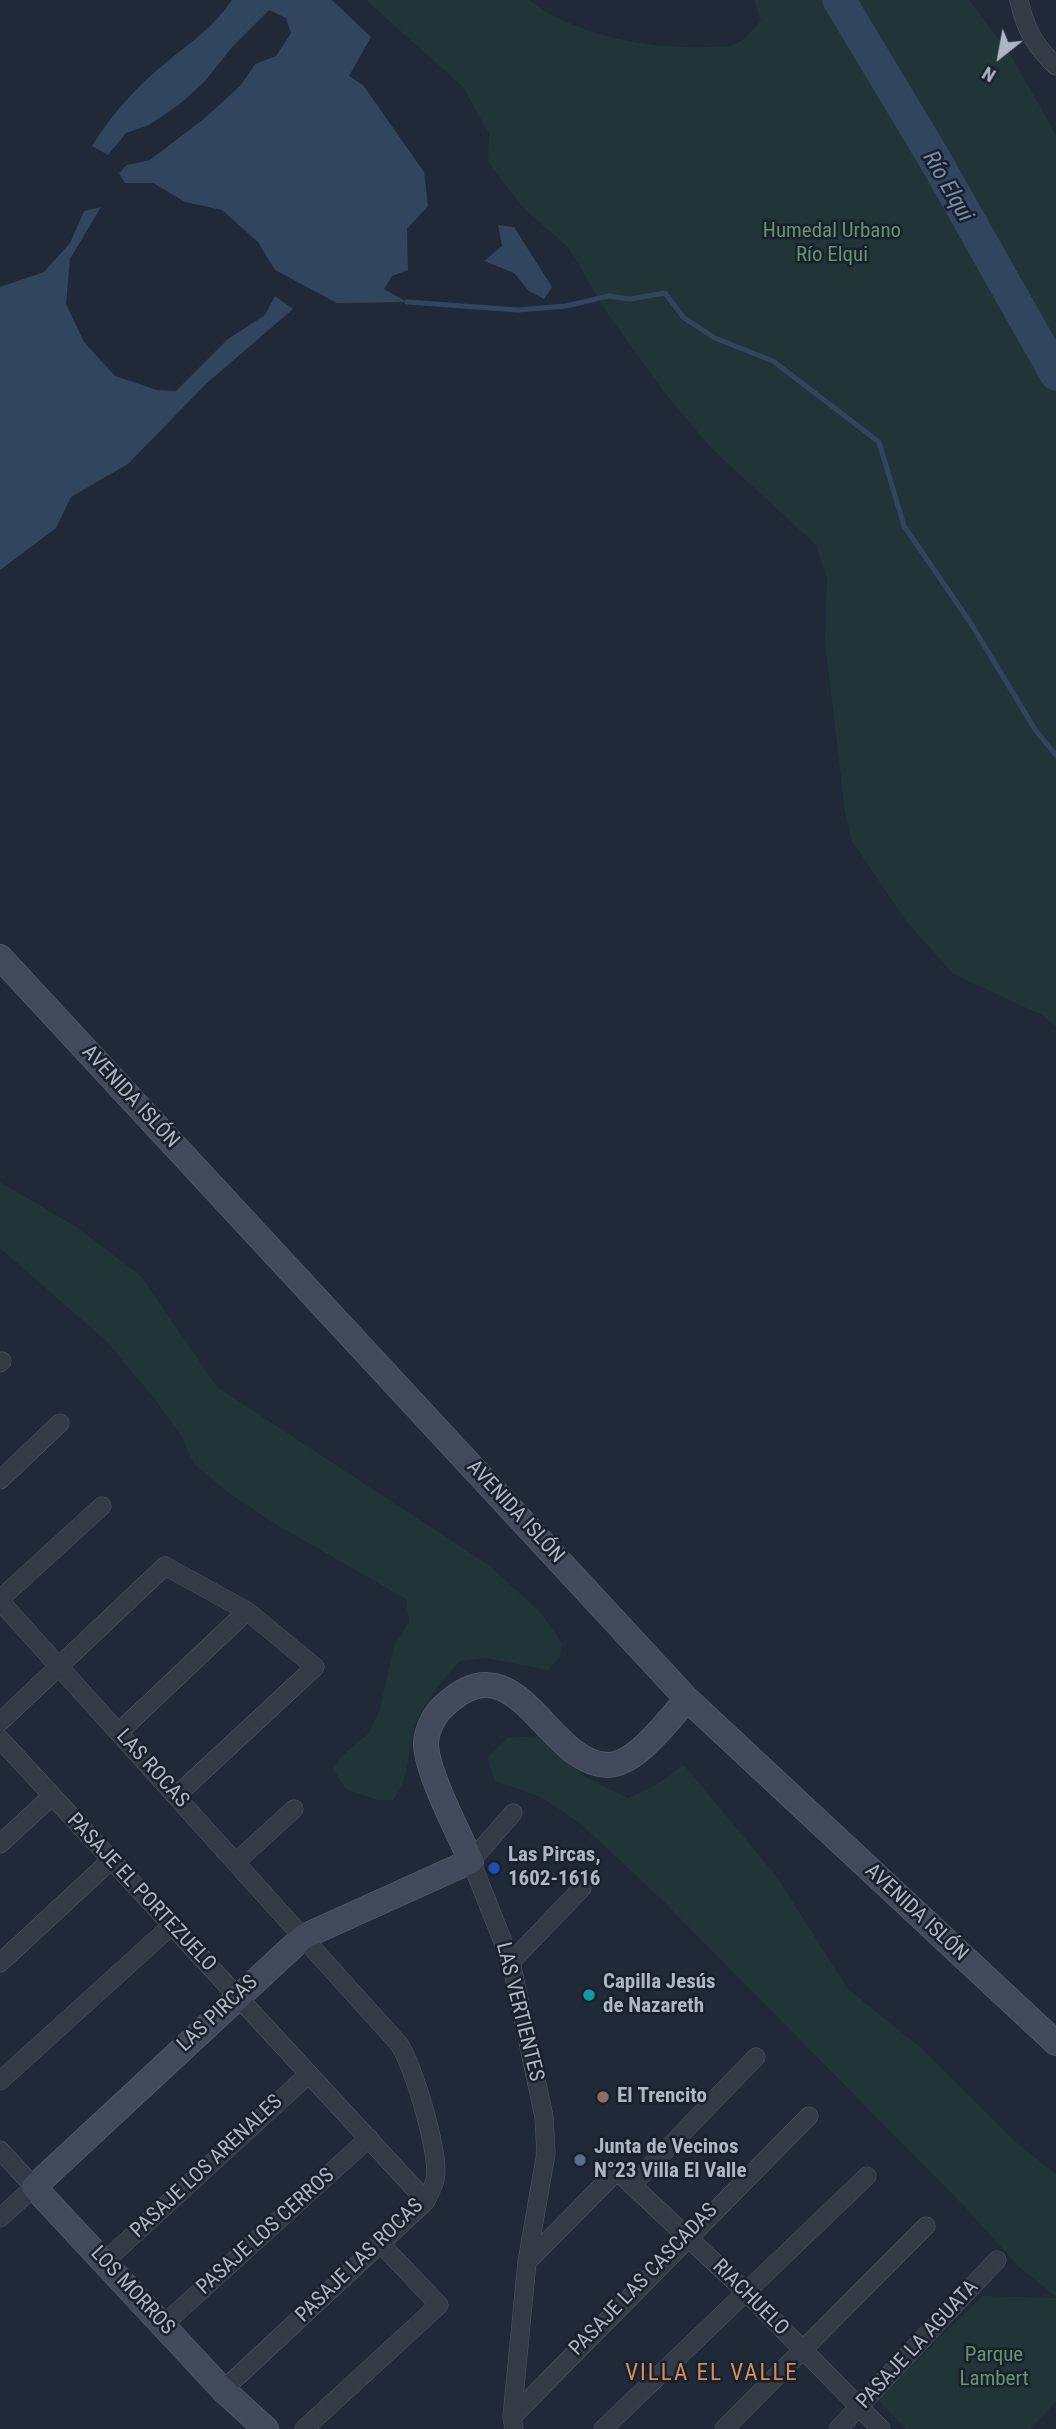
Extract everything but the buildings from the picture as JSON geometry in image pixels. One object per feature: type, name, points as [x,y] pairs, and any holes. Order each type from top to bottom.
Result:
[{"type":"main road","name":"AVENIDA ISLÓN","points":[[0,957],[687,1699],[1056,2043]]},
{"type":"main road","name":"LAS VERTIENTES","points":[[471,1861],[435,1775],[426,1742],[430,1725],[441,1708],[454,1696],[489,1685],[504,1688],[519,1698],[571,1748],[589,1760],[606,1765],[633,1757],[687,1699]]},
{"type":"main road","name":"LAS PIRCAS","points":[[34,2187],[303,1937],[471,1861]]},
{"type":"main road","name":"LOS MORROS","points":[[34,2187],[106,2261],[223,2390],[266,2429]]},
{"type":"street","points":[[1019,0],[1024,21],[1035,46],[1056,66]]},
{"type":"street","points":[[0,1480],[60,1423]]},
{"type":"street","points":[[0,1600],[102,1506]]},
{"type":"street","points":[[0,1722],[165,1566],[247,1611],[315,1667],[176,1796]]},
{"type":"street","name":"LAS ROCAS","points":[[0,1600],[303,1937]]},
{"type":"street","points":[[119,1732],[247,1611]]},
{"type":"street","name":"PASAJE EL PORTEZUELO","points":[[0,1739],[426,2201]]},
{"type":"street","points":[[0,1844],[51,1797]]},
{"type":"street","points":[[236,1862],[294,1809]]},
{"type":"street","points":[[471,1861],[513,1814]]},
{"type":"street","points":[[0,1964],[110,1861]]},
{"type":"street","name":"LAS VERTIENTES","points":[[471,1861],[511,1962],[544,2117],[546,2153],[527,2262],[513,2423]]},
{"type":"street","points":[[511,1962],[582,1888]]},
{"type":"street","points":[[0,2081],[171,1926]]},
{"type":"street","name":"PASAJE LAS ROCAS","points":[[223,2390],[426,2201],[436,2179],[430,2131],[408,2055],[303,1937]]},
{"type":"street","points":[[632,2185],[755,2057]]},
{"type":"street","name":"PASAJE LOS ARENALES","points":[[106,2261],[309,2074]]},
{"type":"street","name":"PASAJE LAS CASCADAS","points":[[513,2423],[687,2236],[808,2116]]},
{"type":"street","name":"PASAJE LOS CERROS","points":[[163,2325],[369,2138]]},
{"type":"street","name":"LOS MORROS","points":[[0,2150],[34,2187]]},
{"type":"street","name":"RIACHUELO","points":[[527,2262],[617,2171],[747,2293],[881,2429]]},
{"type":"street","points":[[603,2429],[867,2175]]},
{"type":"street","name":"LAS PIRCAS","points":[[0,2218],[34,2187]]},
{"type":"street","points":[[724,2429],[804,2352],[926,2226]]},
{"type":"street","points":[[304,2429],[439,2305],[381,2244]]},
{"type":"street","name":"PASAJE LA AGUATA","points":[[838,2429],[997,2260]]},
{"type":"green space","name":"Humedal Urbano Río Elqui","points":[[366,0],[529,0],[569,23],[613,38],[683,47],[727,46],[741,41],[761,20],[754,0],[969,0],[1010,54],[1056,135],[1056,1027],[1042,1015],[953,974],[906,921],[852,841],[845,812],[825,642],[827,578],[816,545],[711,448],[668,397],[609,316],[568,247],[523,208],[488,162],[489,134],[463,87]]},
{"type":"green space","points":[[0,1182],[78,1228],[141,1276],[217,1387],[490,1566],[540,1612],[562,1643],[560,1657],[548,1670],[486,1658],[460,1661],[435,1690],[420,1714],[413,1733],[404,1780],[393,1800],[377,1800],[346,1789],[333,1769],[344,1754],[369,1733],[380,1709],[394,1646],[409,1622],[406,1599],[275,1524],[226,1491],[194,1464],[181,1436],[155,1399],[107,1342],[0,1248]]},
{"type":"green space","points":[[537,1736],[587,1778],[628,1798],[656,1785],[684,1765],[777,1877],[847,1988],[922,2049],[1020,2146],[1056,2174],[1056,2297],[1017,2265],[964,2206],[659,1897],[581,1824],[541,1797],[495,1781],[487,1758],[507,1738]]},
{"type":"green space","name":"Parque Lambert","points":[[983,2296],[1056,2298],[1056,2402],[1030,2429],[906,2429],[877,2399]]},
{"type":"water","points":[[232,0],[332,0],[371,37],[349,76],[363,85],[424,172],[428,206],[407,229],[408,270],[392,276],[384,289],[407,302],[337,303],[275,270],[258,242],[222,210],[185,202],[153,183],[125,183],[119,173],[127,165],[150,160],[205,118],[241,85],[255,64],[276,56],[291,33],[286,18],[269,10],[233,46],[205,81],[180,104],[149,125],[126,133],[108,155],[92,146],[117,110],[137,89],[195,40]]},
{"type":"water","points":[[101,207],[70,259],[66,304],[84,342],[115,376],[157,390],[176,391],[228,339],[265,315],[275,296],[293,309],[207,383],[128,464],[71,497],[56,528],[0,570],[0,287],[44,272],[70,243],[84,211]]},
{"type":"water","points":[[498,225],[514,227],[552,287],[544,299],[529,291],[514,273],[484,261],[502,246]]},
{"type":"waterway","name":"Río Elqui","points":[[839,0],[934,158],[1056,374]]},
{"type":"waterway","points":[[407,302],[518,310],[566,306],[609,296],[630,299],[665,293],[684,318],[715,338],[773,361],[879,442],[904,526],[970,622],[1036,731],[1056,755]]},
{"type":"place","name":"Las Pircas, 1602-1616","points":[[494,1868]]},
{"type":"place","name":"Capilla Jesús de Nazareth","points":[[589,1995]]},
{"type":"place","name":"El Trencito","points":[[603,2097]]},
{"type":"place","name":"Junta de Vecinos N°23 Villa El Valle","points":[[580,2160]]},
{"type":"district","name":"VILLA EL VALLE","points":[[712,2374]]}]
